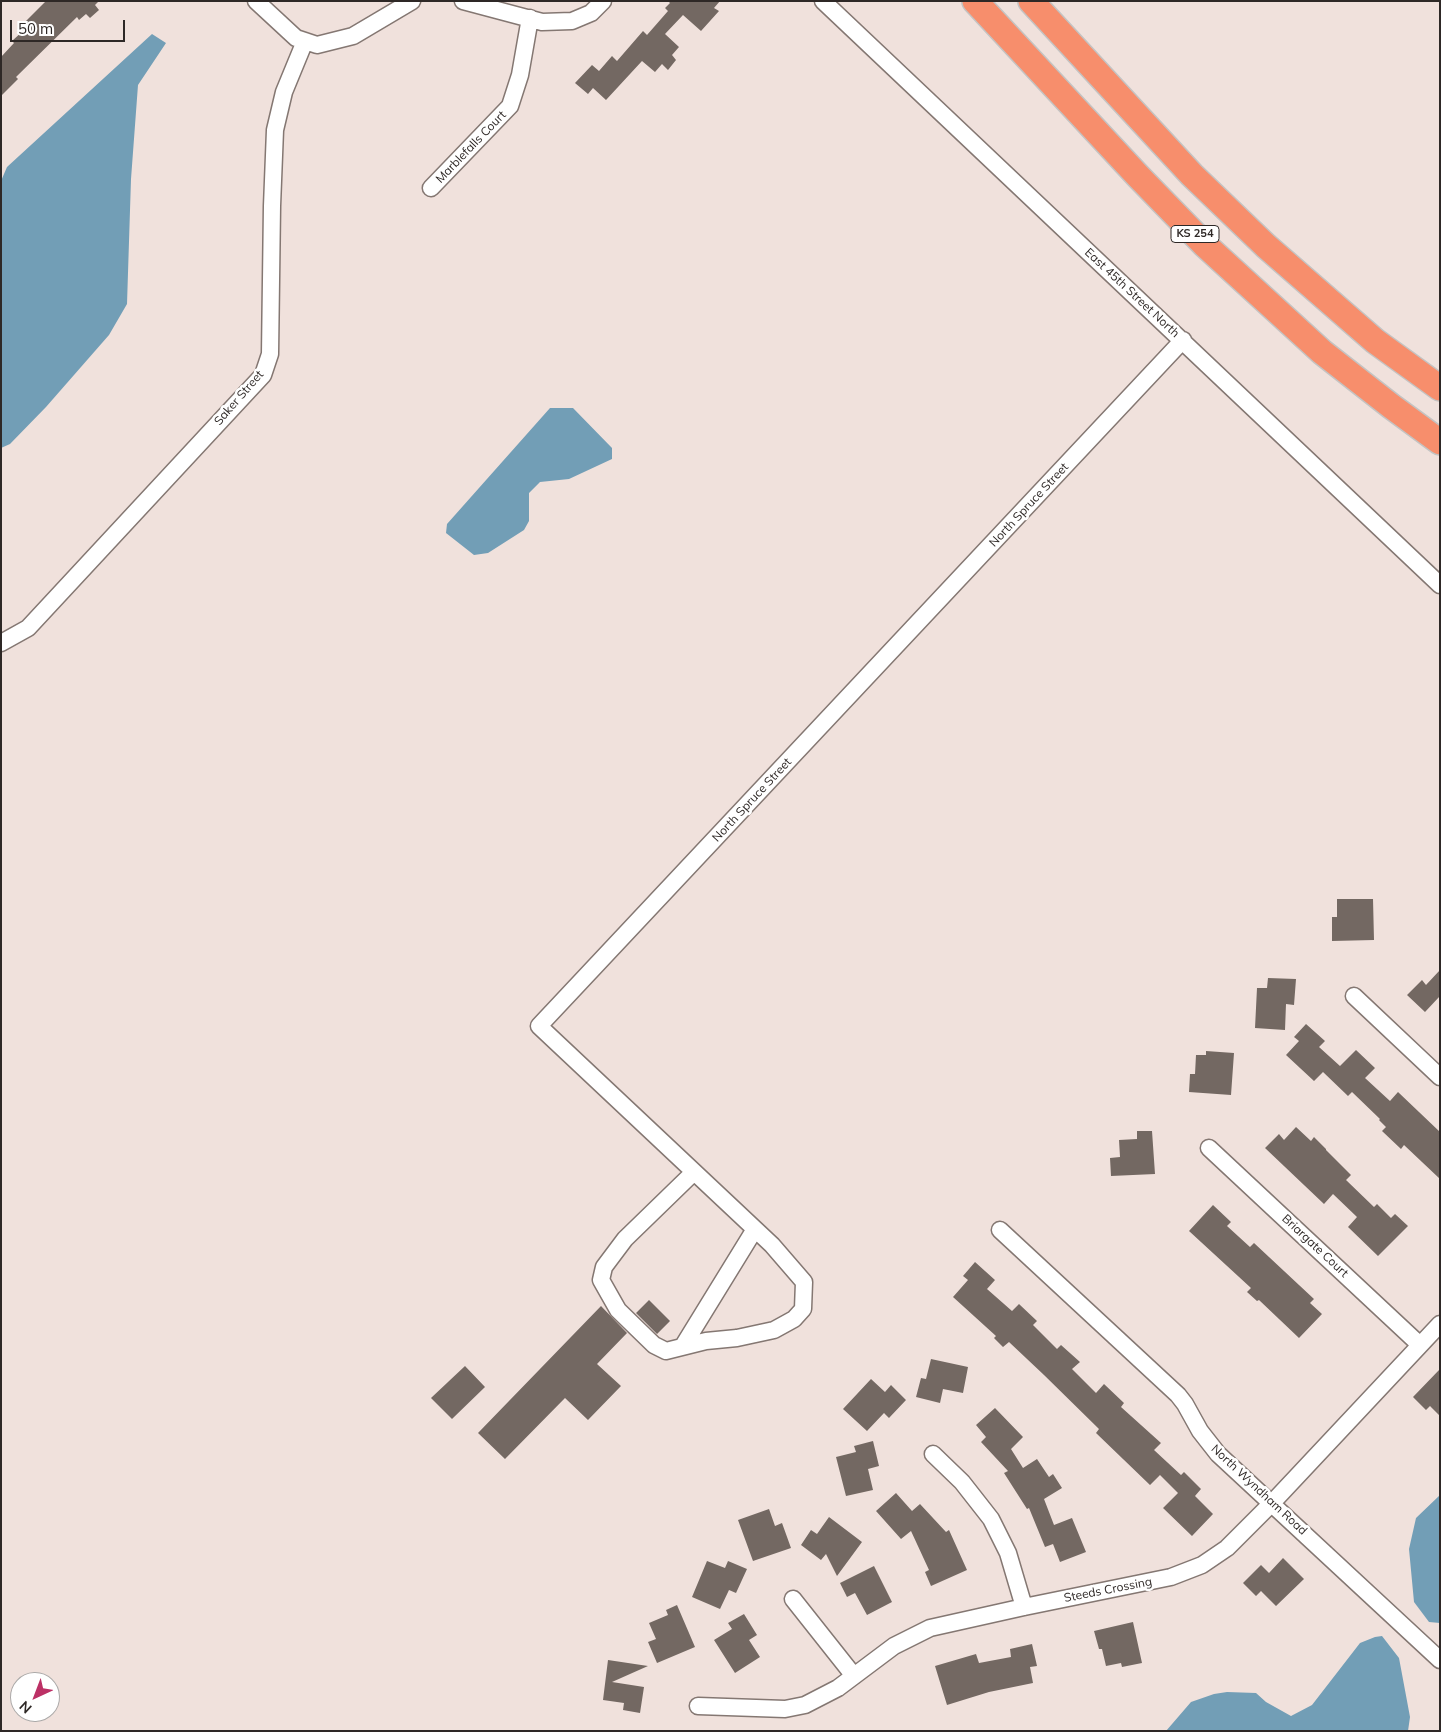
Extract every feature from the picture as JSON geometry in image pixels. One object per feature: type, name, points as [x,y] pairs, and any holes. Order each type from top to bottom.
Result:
[{"type":"highway","name":"KS 254","points":[[975,1],[1138,176],[1206,245],[1322,352],[1440,442]]},
{"type":"highway","name":"KS 254","points":[[1031,1],[1192,175],[1259,239],[1375,341],[1440,388]]},
{"type":"street","points":[[256,1],[296,38],[317,45],[353,36],[412,1]]},
{"type":"street","points":[[463,1],[542,22],[572,21],[591,13],[603,1]]},
{"type":"street","name":"East 45th Street North","points":[[823,1],[1440,585]]},
{"type":"street","name":"Marblefalls Court","points":[[431,188],[510,106],[520,75],[530,18]]},
{"type":"street","name":"Saker Street","points":[[1,643],[28,628],[263,374],[270,354],[275,130],[284,92],[305,41]]},
{"type":"street","name":"North Spruce Street","points":[[683,1346],[774,1330],[794,1319],[803,1309],[804,1282],[772,1245],[539,1026],[1182,340]]},
{"type":"street","points":[[1354,996],[1440,1077]]},
{"type":"street","name":"Briargate Court","points":[[1209,1148],[1420,1345]]},
{"type":"street","points":[[694,1172],[624,1239],[604,1267],[601,1280],[618,1310],[654,1345],[666,1351],[683,1346],[755,1230]]},
{"type":"street","name":"North Wyndham Road","points":[[1000,1230],[1178,1395],[1207,1441],[1218,1454],[1440,1660]]},
{"type":"street","name":"Steeds Crossing","points":[[698,1706],[785,1709],[805,1705],[825,1696],[894,1646],[930,1628],[1144,1583],[1187,1572],[1202,1565],[1226,1548],[1272,1503],[1440,1324]]},
{"type":"street","points":[[933,1454],[962,1482],[992,1520],[1008,1553],[1024,1607]]},
{"type":"street","points":[[793,1599],[854,1676]]},
{"type":"water","points":[[152,34],[166,43],[138,85],[131,179],[127,304],[109,335],[46,407],[10,444],[1,448],[1,181],[7,167]]},
{"type":"water","points":[[550,408],[573,408],[612,448],[612,459],[569,479],[540,482],[529,493],[529,521],[524,530],[488,553],[474,555],[446,533],[447,524]]},
{"type":"water","points":[[1440,1495],[1440,1623],[1429,1622],[1414,1602],[1409,1549],[1416,1518]]},
{"type":"water","points":[[1382,1636],[1399,1658],[1410,1717],[1408,1731],[1166,1731],[1191,1702],[1214,1694],[1227,1692],[1256,1693],[1266,1702],[1291,1716],[1312,1705],[1360,1643]]},
{"type":"building","points":[[46,1],[99,1],[95,5],[99,10],[90,18],[86,14],[79,20],[77,17],[16,77],[18,79],[1,96],[1,57],[14,43],[12,41],[24,30],[20,27]]},
{"type":"building","points":[[668,1],[720,1],[714,8],[719,11],[701,31],[683,15],[665,34],[679,47],[672,55],[676,60],[668,70],[662,64],[655,72],[642,61],[606,100],[593,88],[588,94],[575,83],[592,65],[599,71],[612,56],[617,61],[643,31],[647,35],[668,11],[665,8],[670,3]]},
{"type":"building","points":[[1337,899],[1373,899],[1374,940],[1332,941],[1332,917],[1337,917]]},
{"type":"building","points":[[1440,970],[1440,996],[1425,1012],[1407,995],[1422,980],[1426,985]]},
{"type":"building","points":[[1268,978],[1296,979],[1294,1005],[1286,1004],[1285,1030],[1255,1028],[1257,988],[1267,988]]},
{"type":"building","points":[[1306,1024],[1325,1041],[1319,1047],[1340,1066],[1356,1050],[1375,1068],[1365,1078],[1390,1101],[1398,1092],[1440,1132],[1440,1179],[1404,1145],[1401,1149],[1382,1131],[1386,1127],[1380,1119],[1352,1092],[1348,1096],[1323,1072],[1314,1081],[1286,1055],[1299,1041],[1294,1037]]},
{"type":"building","points":[[1206,1051],[1234,1053],[1231,1095],[1189,1092],[1190,1074],[1195,1074],[1196,1055],[1206,1055]]},
{"type":"building","points":[[1296,1127],[1311,1141],[1314,1137],[1326,1149],[1351,1175],[1346,1180],[1374,1207],[1377,1204],[1391,1218],[1395,1214],[1408,1226],[1378,1256],[1348,1227],[1357,1217],[1333,1194],[1324,1204],[1265,1148],[1279,1134],[1284,1140]]},
{"type":"building","points":[[1137,1131],[1152,1131],[1155,1174],[1111,1176],[1110,1158],[1120,1157],[1119,1140],[1137,1139]]},
{"type":"building","points":[[1213,1205],[1231,1222],[1227,1226],[1250,1247],[1254,1243],[1314,1299],[1310,1303],[1322,1314],[1299,1338],[1259,1300],[1257,1301],[1247,1292],[1251,1288],[1189,1231]]},
{"type":"building","points":[[975,1262],[995,1280],[987,1289],[1012,1311],[1019,1304],[1037,1321],[1033,1325],[1057,1349],[1061,1345],[1080,1362],[1072,1369],[1096,1393],[1104,1384],[1124,1403],[1121,1407],[1161,1443],[1154,1450],[1181,1475],[1184,1472],[1201,1489],[1195,1496],[1213,1514],[1192,1536],[1163,1508],[1178,1493],[1160,1475],[1150,1485],[1096,1433],[1099,1429],[1044,1375],[1009,1342],[1003,1347],[994,1338],[996,1336],[953,1297],[968,1280],[963,1276]]},
{"type":"building","points":[[649,1300],[670,1321],[657,1334],[636,1313]]},
{"type":"building","points":[[601,1306],[627,1333],[597,1364],[621,1386],[588,1420],[565,1398],[505,1459],[478,1433]]},
{"type":"building","points":[[931,1359],[968,1367],[963,1393],[943,1389],[940,1403],[916,1397],[921,1378],[926,1379]]},
{"type":"building","points":[[465,1366],[485,1387],[452,1419],[431,1398]]},
{"type":"building","points":[[1440,1369],[1440,1416],[1430,1406],[1426,1410],[1413,1397]]},
{"type":"building","points":[[871,1379],[885,1392],[891,1385],[906,1400],[889,1418],[884,1413],[867,1431],[843,1409]]},
{"type":"building","points":[[995,1408],[1023,1437],[1011,1449],[1023,1468],[1037,1459],[1049,1477],[1053,1474],[1062,1488],[1044,1499],[1054,1525],[1072,1518],[1086,1552],[1060,1562],[1053,1544],[1045,1547],[1029,1508],[1027,1509],[1004,1473],[1008,1471],[981,1442],[986,1437],[976,1425]]},
{"type":"building","points":[[873,1441],[879,1466],[868,1469],[873,1490],[846,1496],[836,1457],[856,1452],[854,1446]]},
{"type":"building","points":[[896,1493],[912,1511],[920,1504],[946,1532],[949,1530],[967,1570],[931,1586],[925,1572],[929,1570],[911,1531],[901,1539],[876,1511]]},
{"type":"building","points":[[769,1509],[775,1526],[782,1523],[791,1548],[753,1561],[738,1520]]},
{"type":"building","points":[[829,1517],[862,1542],[837,1576],[826,1554],[821,1560],[801,1545],[811,1530],[817,1534]]},
{"type":"building","points":[[1283,1558],[1304,1579],[1276,1606],[1261,1591],[1256,1596],[1243,1583],[1261,1565],[1269,1573]]},
{"type":"building","points":[[707,1561],[725,1568],[728,1561],[747,1569],[736,1593],[729,1590],[720,1609],[692,1597]]},
{"type":"building","points":[[874,1566],[892,1602],[867,1615],[855,1593],[847,1597],[840,1583]]},
{"type":"building","points":[[677,1605],[695,1647],[657,1663],[648,1642],[656,1639],[649,1623],[668,1615],[666,1610]]},
{"type":"building","points":[[744,1614],[757,1635],[749,1640],[760,1657],[735,1673],[714,1640],[732,1629],[728,1623]]},
{"type":"building","points":[[1133,1622],[1142,1663],[1122,1667],[1121,1663],[1106,1666],[1102,1649],[1099,1649],[1094,1631]]},
{"type":"building","points":[[1032,1644],[1037,1666],[1030,1667],[1033,1683],[989,1692],[947,1705],[935,1666],[976,1654],[979,1663],[1011,1657],[1010,1649]]},
{"type":"building","points":[[608,1660],[648,1666],[612,1682],[644,1687],[640,1713],[623,1710],[624,1703],[603,1700]]}]
